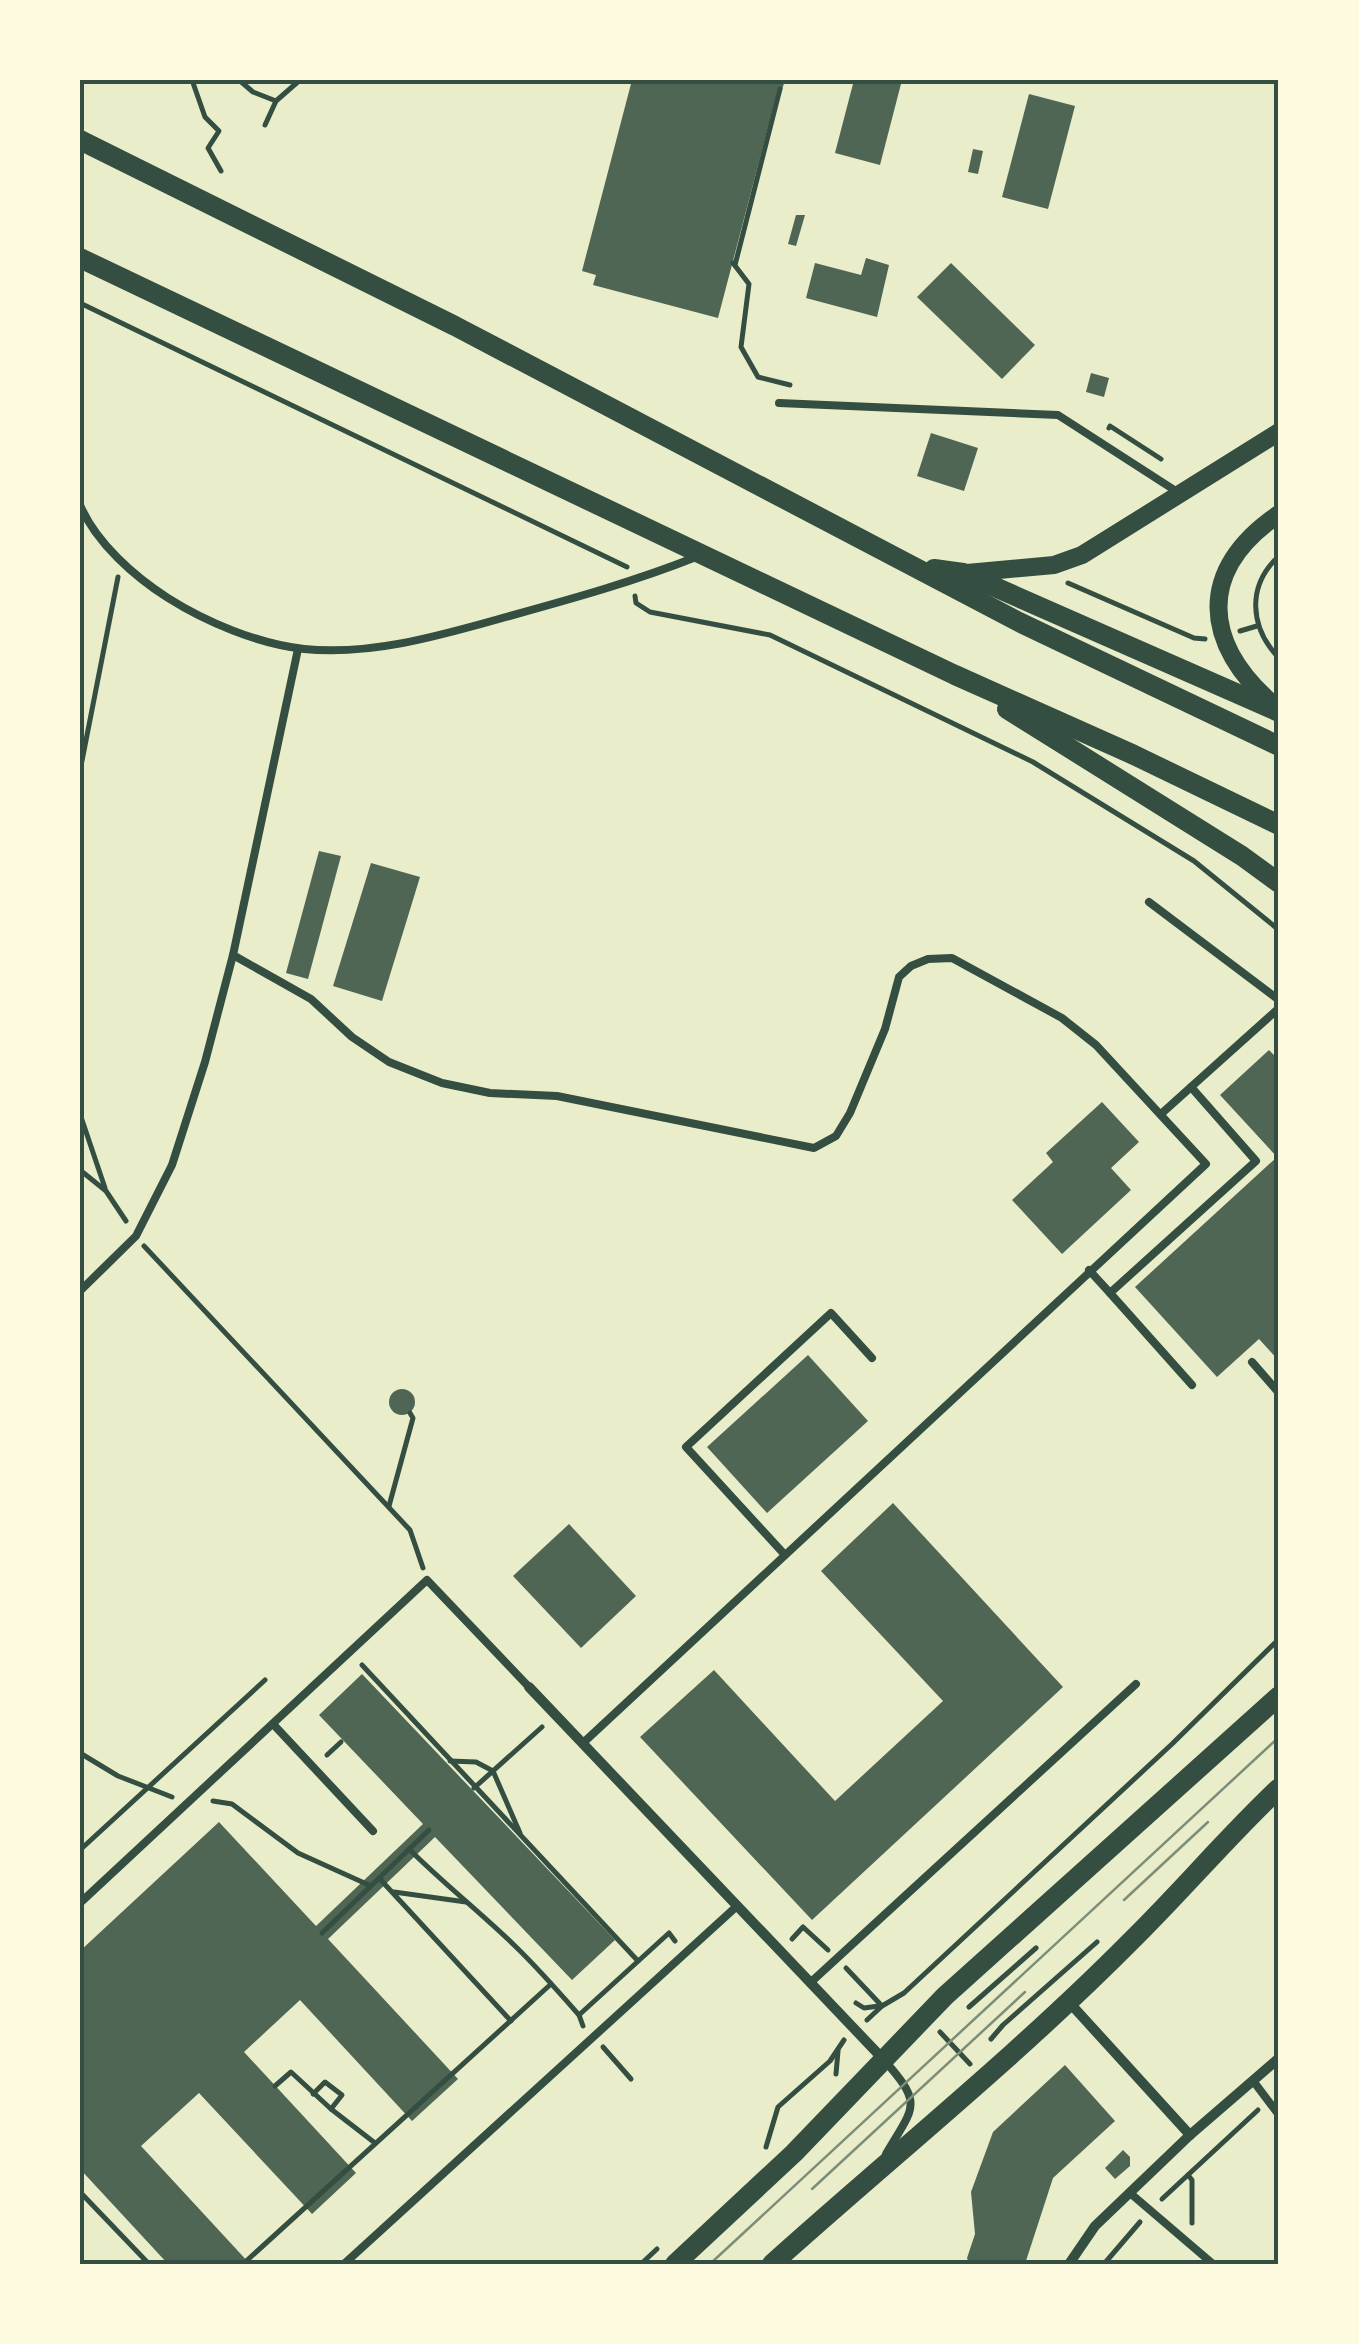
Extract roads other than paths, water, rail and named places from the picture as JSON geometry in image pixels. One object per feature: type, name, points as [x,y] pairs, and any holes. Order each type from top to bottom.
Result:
[{"type":"main road","points":[[80,140],[454,326],[1019,622],[1279,746]]},
{"type":"main road","points":[[80,154],[106,153]]},
{"type":"main road","points":[[80,258],[955,676],[1134,755],[1279,825]]},
{"type":"main road","points":[[917,566],[963,573],[1279,711]]},
{"type":"main road","points":[[955,676],[1279,883]]},
{"type":"main road","points":[[675,2264],[794,2153],[883,2058],[1041,1908],[1279,1696]]},
{"type":"main road","points":[[772,2264],[876,2171],[911,2146],[1068,2001],[1279,1788]]},
{"type":"street","points":[[963,573],[1054,564],[1107,542],[1279,432]]},
{"type":"street","points":[[1279,514],[1246,540],[1226,570],[1218,607],[1222,636],[1238,668],[1279,711]]},
{"type":"street","points":[[529,1686],[883,2058]]},
{"type":"street","points":[[1068,2001],[1190,2135]]},
{"type":"street","points":[[1069,2264],[1095,2226],[1190,2135],[1279,2058]]},
{"type":"lane","points":[[779,403],[1058,415],[1179,493]]},
{"type":"lane","points":[[80,505],[122,563],[152,588],[188,611],[252,636],[298,648],[324,650],[406,643],[631,582],[704,554]]},
{"type":"lane","points":[[80,1291],[136,1236],[172,1164],[205,1062],[233,955],[298,648]]},
{"type":"lane","points":[[1148,902],[1279,1000]]},
{"type":"lane","points":[[233,955],[310,999],[352,1038],[389,1062],[442,1083],[490,1093],[557,1096],[814,1148],[836,1136],[850,1114],[885,1029],[899,977],[910,966],[928,959],[952,958],[1062,1018],[1096,1045],[1206,1164],[583,1743]]},
{"type":"lane","points":[[1161,1114],[1279,1008]]},
{"type":"lane","points":[[1110,1293],[1256,1161],[1190,1087]]},
{"type":"lane","points":[[1089,1270],[1192,1384]]},
{"type":"lane","points":[[785,1555],[686,1447],[831,1313],[872,1358]]},
{"type":"lane","points":[[1252,1362],[1279,1392]]},
{"type":"lane","points":[[80,1903],[427,1580],[529,1686]]},
{"type":"lane","points":[[810,1983],[1136,1684]]},
{"type":"lane","points":[[273,1724],[373,1831]]},
{"type":"lane","points":[[344,2264],[737,1906]]},
{"type":"lane","points":[[876,2171],[912,2109],[907,2087],[883,2058]]},
{"type":"lane","points":[[1254,2082],[1279,2115]]},
{"type":"lane","points":[[1130,2192],[1214,2264]]},
{"type":"tram line","points":[[710,2264],[1279,1737]]},
{"type":"tram line","points":[[1124,1900],[1208,1822]]},
{"type":"tram line","points":[[812,2189],[1025,1992]]}]
